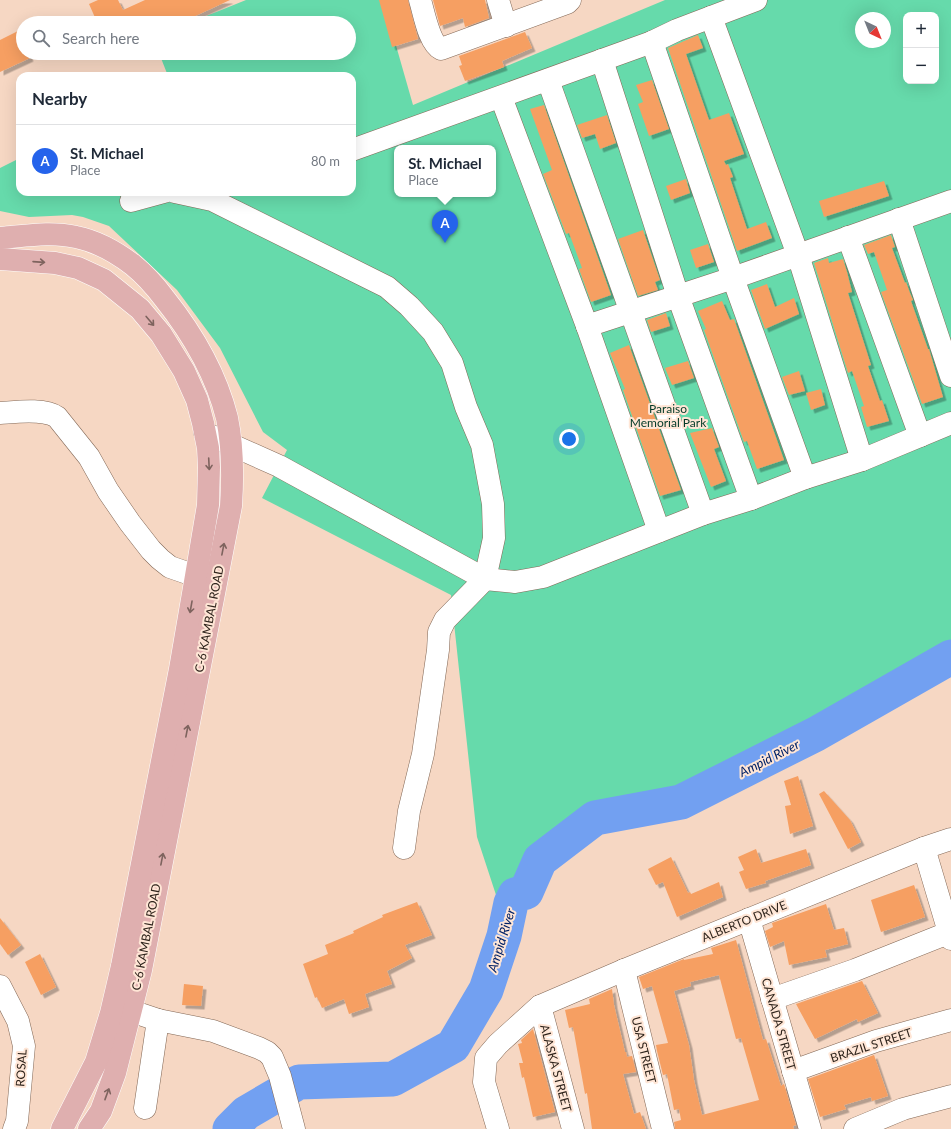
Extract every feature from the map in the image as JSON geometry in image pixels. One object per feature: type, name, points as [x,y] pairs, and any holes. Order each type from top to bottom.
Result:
[{"type":"main road","name":"C-6 KAMBAL ROAD","points":[[0,238],[48,234],[76,237],[90,241],[118,254],[134,266],[156,288],[181,319],[209,368],[219,392],[231,444],[233,485],[231,506],[140,970],[115,1073],[101,1111],[90,1129]]},
{"type":"main road","name":"C-6 KAMBAL ROAD","points":[[0,259],[67,265],[78,268],[104,280],[140,309],[161,334],[184,371],[197,400],[205,433],[209,467],[208,505],[180,669],[112,1013],[96,1062],[62,1129]]},
{"type":"street","points":[[420,0],[432,40],[437,47],[441,49],[567,3],[570,0]]},
{"type":"street","points":[[498,0],[506,26]]},
{"type":"street","points":[[356,149],[652,42],[711,16],[756,0]]},
{"type":"street","points":[[711,16],[798,255],[862,460]]},
{"type":"street","points":[[652,42],[733,278],[805,478]]},
{"type":"street","points":[[602,60],[678,296],[751,499]]},
{"type":"street","points":[[548,80],[703,514]]},
{"type":"street","points":[[501,97],[587,326],[659,531]]},
{"type":"street","points":[[131,201],[149,196]]},
{"type":"street","points":[[194,196],[212,200],[387,287],[409,306],[433,332],[452,363],[466,407],[482,445],[493,504],[494,538],[485,578],[446,620],[439,632],[438,650],[422,754],[409,811],[404,848]]},
{"type":"street","points":[[212,200],[223,196]]},
{"type":"street","points":[[587,326],[733,278],[951,201]]},
{"type":"street","points":[[899,219],[951,376]]},
{"type":"street","points":[[848,237],[920,436]]},
{"type":"street","points":[[0,412],[37,411],[53,414],[57,417],[89,457],[108,491],[151,550],[170,567],[196,576]]},
{"type":"street","points":[[205,433],[279,466],[485,578],[515,582],[543,577],[703,514],[751,499],[805,478],[862,460],[951,424]]},
{"type":"street","name":"ALBERTO DRIVE","points":[[498,1129],[484,1082],[486,1058],[498,1044],[540,1006],[624,970],[924,848],[951,840]]},
{"type":"street","points":[[772,999],[950,936],[924,848]]},
{"type":"street","name":"CANADA STREET","points":[[749,919],[810,1129]]},
{"type":"street","name":"USA STREET","points":[[624,970],[663,1129]]},
{"type":"street","name":"ROSAL","points":[[0,986],[18,1021],[24,1046],[17,1121],[14,1129]]},
{"type":"street","name":"ALASKA STREET","points":[[540,1006],[573,1129]]},
{"type":"street","points":[[131,1011],[158,1020],[213,1031],[267,1052],[272,1057],[280,1076],[294,1129]]},
{"type":"street","points":[[145,1108],[158,1020]]},
{"type":"street","name":"BRAZIL STREET","points":[[793,1072],[876,1041],[951,1020]]},
{"type":"street","points":[[855,1129],[903,1108],[951,1096]]},
{"type":"green space","name":"Paraiso Memorial Park","points":[[246,0],[383,0],[413,105],[665,0],[951,0],[951,657],[816,734],[681,802],[595,818],[540,860],[526,892],[497,898],[477,837],[451,595],[262,498],[287,450],[263,432],[220,348],[177,290],[109,226],[83,217],[72,215],[29,217],[0,211],[0,168],[16,160],[16,196],[356,196],[356,72],[166,72],[162,60],[356,60],[356,16],[206,16]]},
{"type":"building","points":[[98,0],[118,0],[123,10],[145,0],[230,0],[195,16],[94,16],[89,4]]},
{"type":"building","points":[[379,0],[408,0],[418,39],[392,47]]},
{"type":"building","points":[[433,0],[485,0],[489,18],[465,27],[463,18],[440,26]]},
{"type":"building","points":[[16,32],[16,60],[26,60],[0,72],[0,40]]},
{"type":"building","points":[[525,32],[532,48],[502,61],[504,67],[465,81],[459,66],[462,65],[459,56]]},
{"type":"building","points":[[698,35],[703,48],[686,54],[709,120],[729,113],[744,154],[724,161],[726,165],[728,164],[733,177],[730,178],[747,229],[766,222],[772,238],[737,251],[668,48]]},
{"type":"building","points":[[652,80],[669,129],[649,136],[638,104],[643,102],[636,85]]},
{"type":"building","points":[[544,105],[611,295],[591,302],[579,269],[582,268],[569,233],[566,234],[543,174],[552,170],[530,109]]},
{"type":"building","points":[[607,115],[616,143],[600,149],[595,134],[582,138],[577,125]]},
{"type":"building","points":[[686,179],[690,193],[671,200],[666,186]]},
{"type":"building","points":[[884,181],[889,196],[824,217],[819,201]]},
{"type":"building","points":[[643,230],[660,280],[655,282],[658,290],[638,296],[618,239]]},
{"type":"building","points":[[891,235],[895,247],[892,248],[913,300],[911,301],[929,349],[943,397],[922,404],[881,292],[887,290],[874,252],[868,254],[864,245]]},
{"type":"building","points":[[708,244],[714,262],[696,268],[690,250]]},
{"type":"building","points":[[828,258],[829,263],[843,259],[852,292],[848,293],[871,365],[868,366],[880,401],[882,400],[889,421],[867,427],[861,407],[864,406],[852,371],[848,373],[814,263]]},
{"type":"building","points":[[767,284],[775,307],[794,298],[799,314],[765,329],[751,290]]},
{"type":"building","points":[[722,301],[730,320],[734,319],[784,460],[757,469],[747,441],[744,442],[704,330],[706,329],[698,311]]},
{"type":"building","points":[[666,313],[670,326],[651,332],[647,320]]},
{"type":"building","points":[[629,345],[681,490],[660,496],[623,390],[625,389],[610,353]]},
{"type":"building","points":[[688,361],[694,378],[672,385],[665,368]]},
{"type":"building","points":[[799,371],[805,391],[789,395],[782,377]]},
{"type":"building","points":[[821,389],[825,405],[811,410],[806,393]]},
{"type":"building","points":[[712,428],[719,447],[714,449],[726,481],[711,487],[690,433]]},
{"type":"building","points":[[798,776],[813,826],[790,834],[785,806],[791,805],[784,781]]},
{"type":"building","points":[[824,791],[850,820],[861,842],[848,849],[819,794]]},
{"type":"building","points":[[756,849],[761,863],[806,849],[811,865],[765,881],[766,883],[746,889],[739,872],[744,870],[738,857]]},
{"type":"building","points":[[671,857],[688,893],[690,892],[691,894],[719,882],[723,897],[677,917],[663,882],[656,885],[648,869]]},
{"type":"building","points":[[914,885],[925,917],[881,932],[871,900]]},
{"type":"building","points":[[417,902],[432,935],[405,945],[412,958],[387,971],[392,984],[365,994],[369,1007],[349,1014],[344,999],[322,1008],[317,997],[315,998],[303,964],[328,954],[325,945],[354,933],[353,931],[383,917],[382,915]]},
{"type":"building","points":[[826,904],[834,930],[844,928],[848,944],[825,950],[827,957],[789,965],[784,941],[770,947],[765,931],[773,927],[772,923]]},
{"type":"building","points":[[0,918],[21,945],[8,955],[0,944]]},
{"type":"building","points":[[736,940],[763,1040],[766,1039],[781,1086],[784,1084],[796,1125],[793,1126],[794,1129],[675,1129],[674,1122],[681,1120],[679,1109],[674,1110],[667,1074],[663,1075],[656,1045],[668,1043],[652,986],[643,989],[639,977],[684,959],[713,954],[711,948]],"holes":[[[719,975],[736,1039],[741,1038],[759,1100],[702,1115],[694,1080],[689,1045],[674,991],[691,986],[690,982]]]},
{"type":"building","points":[[40,954],[56,987],[41,995],[25,962]]},
{"type":"building","points":[[862,981],[878,1013],[858,1022],[857,1019],[815,1039],[796,1004]]},
{"type":"building","points":[[184,984],[203,986],[201,1006],[182,1005]]},
{"type":"building","points":[[612,989],[614,1005],[625,1052],[627,1057],[632,1056],[636,1072],[623,1074],[634,1114],[640,1112],[646,1129],[592,1129],[587,1093],[585,1094],[573,1027],[569,1028],[565,1010],[590,1004],[589,999]]},
{"type":"building","points":[[533,1029],[555,1112],[533,1117],[524,1077],[522,1078],[519,1063],[523,1063],[518,1044],[522,1043],[521,1040]]},
{"type":"building","points":[[874,1055],[888,1096],[872,1101],[871,1097],[844,1105],[846,1109],[820,1117],[808,1079]]},
{"type":"waterway","name":"Ampid River","points":[[230,1129],[246,1113],[299,1082],[393,1079],[453,1046],[486,990],[504,936],[511,903],[515,895],[526,892],[540,860],[595,818],[681,802],[816,734],[951,657]]},
{"type":"place","name":"St. Michael","points":[[445,243]]}]
